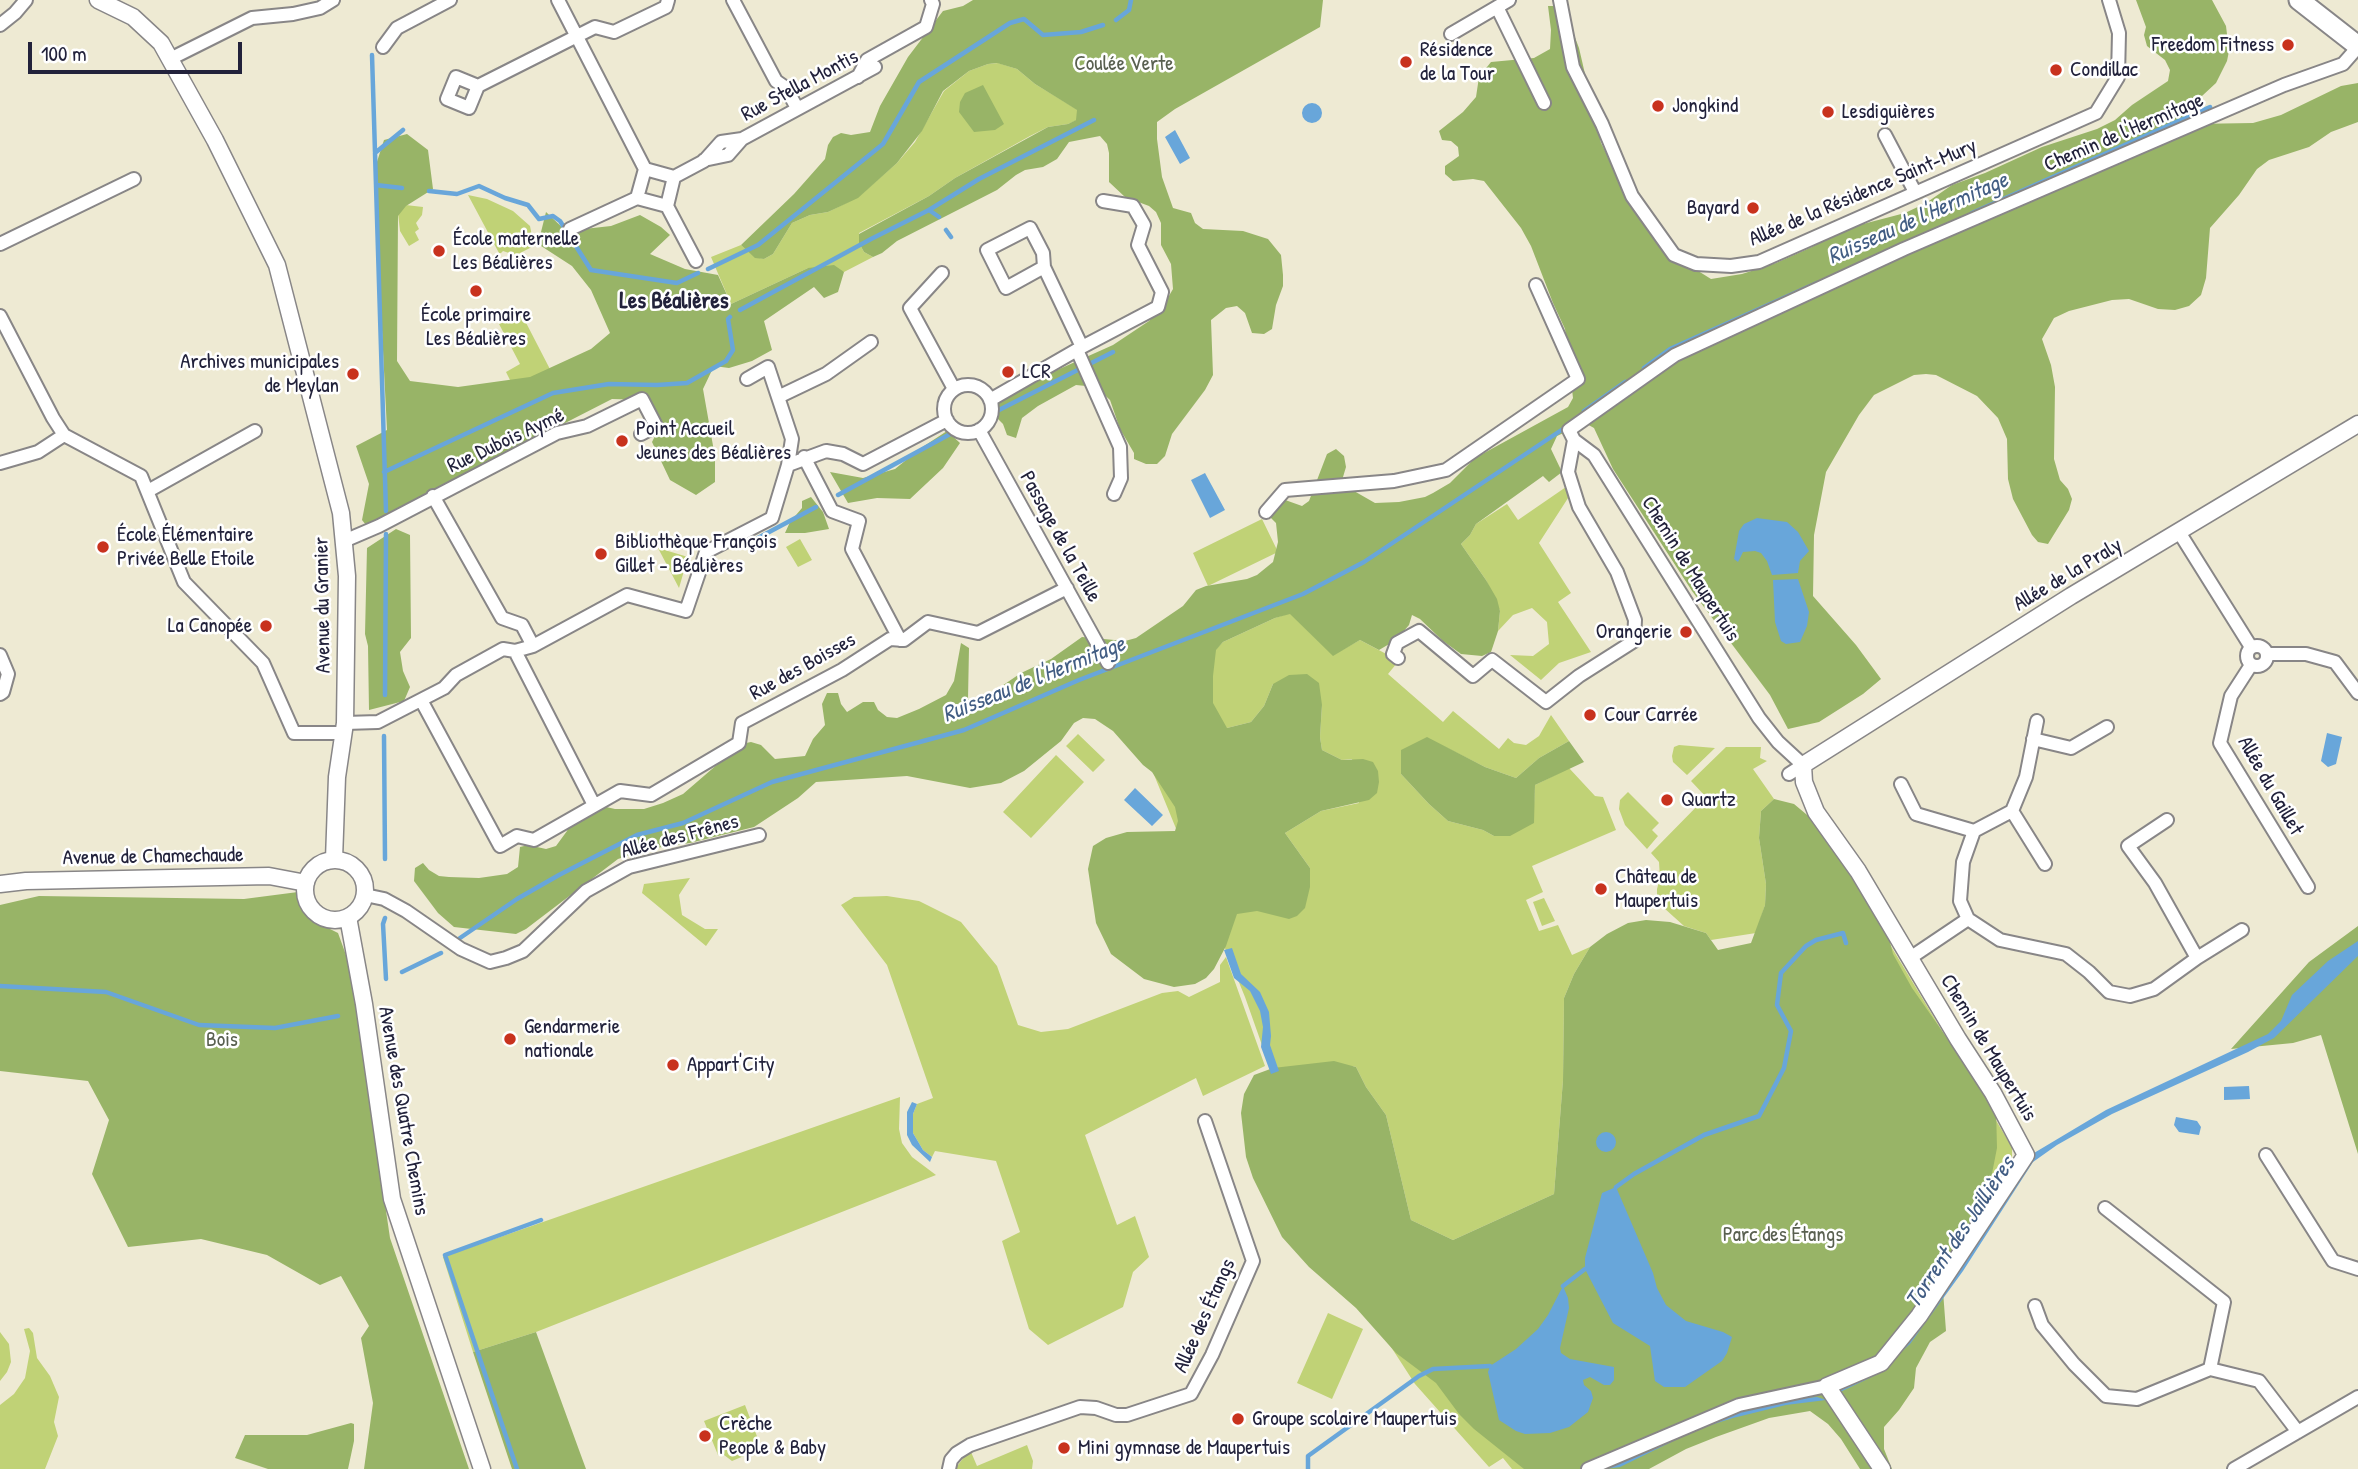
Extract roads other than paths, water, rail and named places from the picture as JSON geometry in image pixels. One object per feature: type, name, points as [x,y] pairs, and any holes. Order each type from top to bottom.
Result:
[{"type":"main road","points":[[2299,0],[2358,46]]},
{"type":"street","points":[[0,25],[26,0]]},
{"type":"street","name":"Avenue du Granier","points":[[98,0],[133,17],[153,33],[215,140],[277,265],[341,513],[344,541],[347,576],[344,728],[337,777],[334,859]]},
{"type":"street","points":[[170,59],[252,18],[293,14],[320,8],[333,0]]},
{"type":"street","points":[[383,47],[397,28],[450,0]]},
{"type":"street","points":[[558,0],[645,169],[637,198]]},
{"type":"street","points":[[478,86],[595,27],[614,32],[666,7],[668,0]]},
{"type":"street","points":[[733,0],[776,81],[786,88],[797,108]]},
{"type":"street","points":[[858,77],[867,60],[926,27],[933,5],[931,0]]},
{"type":"street","points":[[1451,34],[1509,0]]},
{"type":"street","name":"Allée de la Résidence Saint-Mury","points":[[1560,0],[1573,67],[1602,124],[1632,196],[1674,255],[1696,264],[1731,266],[1759,262],[2096,113],[2118,77],[2119,33],[2109,0]]},
{"type":"street","points":[[1497,7],[1544,103]]},
{"type":"street","name":"Chemin de l'Hermitage","points":[[1572,435],[1675,355],[1904,249],[2284,85],[2343,64],[2358,46]]},
{"type":"street","name":"Rue Stella Montis","points":[[674,177],[704,161],[728,155],[742,139],[875,67]]},
{"type":"street","points":[[1885,135],[1915,192]]},
{"type":"street","points":[[645,169],[674,177],[667,206],[696,261]]},
{"type":"street","points":[[0,244],[134,179]]},
{"type":"street","points":[[570,229],[637,198],[667,206]]},
{"type":"street","points":[[990,400],[1079,348],[1158,307],[1162,292],[1138,245],[1144,225],[1133,206],[1103,201]]},
{"type":"street","points":[[1044,267],[1006,288],[987,250],[1030,228],[1043,253],[1044,267],[1120,447],[1121,478],[1114,494]]},
{"type":"street","points":[[942,273],[910,308],[954,389]]},
{"type":"street","points":[[1266,512],[1285,490],[1394,481],[1446,470],[1578,379],[1536,285]]},
{"type":"street","points":[[0,316],[52,418],[64,435],[141,476],[184,582],[263,663],[294,733],[378,722],[444,688],[456,675],[503,649],[515,650],[533,646],[627,594],[686,611],[706,552],[772,518],[788,465],[792,439],[768,367],[747,379]]},
{"type":"street","points":[[778,397],[826,374],[871,342]]},
{"type":"street","points":[[964,385],[975,386],[986,393],[990,400],[989,420],[979,429],[959,431],[944,414],[945,400],[954,389],[964,385]]},
{"type":"street","name":"Rue Dubois Aymé","points":[[344,541],[379,526],[557,433],[587,426],[642,399],[656,426],[641,434]]},
{"type":"street","points":[[788,465],[826,451],[843,454],[863,464],[947,420]]},
{"type":"street","name":"Allée de la Praly","points":[[1803,765],[2071,596],[2358,424]]},
{"type":"street","name":"Passage de la Teille","points":[[979,429],[1108,663]]},
{"type":"street","points":[[148,491],[255,431]]},
{"type":"street","points":[[0,463],[38,452],[64,435]]},
{"type":"street","points":[[1398,658],[1393,653],[1397,643],[1419,631],[1473,677],[1492,660],[1546,702],[1579,676],[1634,641],[1635,620],[1617,572],[1579,507],[1568,472],[1572,435]]},
{"type":"street","name":"Chemin de Maupertuis","points":[[1572,435],[1594,455],[1759,718],[1777,742],[1803,765],[1804,782],[1816,812],[1858,871],[1993,1093],[2026,1154],[1919,1316],[1881,1363],[1830,1391],[1740,1405],[1588,1469]]},
{"type":"street","points":[[804,457],[832,511],[859,521],[852,549],[900,640]]},
{"type":"street","points":[[433,496],[502,618],[522,625],[533,646]]},
{"type":"street","points":[[2179,532],[2251,647]]},
{"type":"street","name":"Rue des Boisses","points":[[421,700],[500,846],[517,836],[534,840],[620,791],[651,794],[739,743],[742,723],[842,670],[890,639],[904,640],[928,622],[978,633],[1067,588]]},
{"type":"street","points":[[2251,647],[2261,646],[2267,654],[2306,654],[2335,662],[2358,693]]},
{"type":"street","points":[[2251,647],[2247,656],[2251,665]]},
{"type":"street","points":[[515,650],[594,805]]},
{"type":"street","name":"Allée du Gaillet","points":[[2267,654],[2264,663],[2251,665],[2231,695],[2220,743],[2308,887]]},
{"type":"street","points":[[0,655],[8,674],[0,694]]},
{"type":"street","points":[[1901,783],[1916,814],[1974,831],[2012,811],[2026,777],[2037,721]]},
{"type":"street","points":[[2033,739],[2071,748],[2107,727]]},
{"type":"street","points":[[1789,774],[1803,765]]},
{"type":"street","points":[[2012,811],[2045,864]]},
{"type":"street","points":[[2167,820],[2128,846],[2155,884],[2197,958]]},
{"type":"street","points":[[1974,831],[1964,862],[1960,901],[1968,919],[2000,940],[2066,954],[2109,992],[2130,996],[2154,989],[2242,930]]},
{"type":"street","name":"Allée des Frênes","points":[[365,895],[384,900],[406,911],[461,949],[490,962],[523,951],[586,891],[629,867],[759,835]]},
{"type":"street","points":[[334,859],[347,862],[358,870],[364,881],[365,895],[357,910],[348,917],[333,920],[320,915],[306,898],[306,883],[308,876],[319,864],[334,859]]},
{"type":"street","name":"Avenue de Chamechaude","points":[[0,884],[26,881],[269,876],[306,883]]},
{"type":"street","name":"Avenue des Quatre Chemins","points":[[348,917],[364,1004],[392,1199],[481,1469]]},
{"type":"street","points":[[1910,958],[1968,919]]},
{"type":"street","name":"Allée des Étangs","points":[[948,1469],[957,1453],[970,1445],[1080,1407],[1127,1415],[1191,1394],[1212,1355],[1253,1261],[1205,1121]]},
{"type":"street","points":[[2266,1155],[2333,1261],[2358,1269]]},
{"type":"street","points":[[2105,1208],[2224,1302],[2210,1369]]},
{"type":"street","points":[[2035,1306],[2042,1325],[2074,1364],[2106,1396],[2137,1399],[2210,1369],[2259,1381],[2298,1432]]},
{"type":"street","points":[[1830,1391],[1882,1469]]},
{"type":"street","points":[[2242,1467],[2298,1432],[2355,1403]]},
{"type":"water","points":[[1312,103],[1319,106],[1322,113],[1319,120],[1312,123],[1305,120],[1302,113],[1305,106]]},
{"type":"water","points":[[1175,130],[1190,158],[1180,164],[1165,137]]},
{"type":"water","points":[[1205,473],[1225,510],[1210,518],[1191,480]]},
{"type":"water","points":[[1757,518],[1787,522],[1798,532],[1809,551],[1800,561],[1798,573],[1772,575],[1767,561],[1761,553],[1755,551],[1743,552],[1738,562],[1734,559],[1739,531],[1744,524]]},
{"type":"water","points":[[1798,579],[1809,612],[1807,626],[1800,642],[1786,644],[1781,641],[1775,622],[1773,580]]},
{"type":"water","points":[[2327,733],[2342,737],[2336,764],[2328,767],[2321,761]]},
{"type":"water","points":[[1135,788],[1163,815],[1152,826],[1124,800]]},
{"type":"water","points":[[2358,941],[2358,956],[2274,1038],[2112,1114],[2033,1162],[1963,1271],[1910,1344],[1876,1375],[1838,1393],[1835,1390],[1877,1368],[2029,1156],[2106,1110],[2268,1034],[2281,1021],[2292,995],[2328,961]]},
{"type":"water","points":[[1232,948],[1241,974],[1260,992],[1269,1012],[1270,1045],[1279,1071],[1271,1074],[1261,1047],[1263,1027],[1260,1011],[1250,991],[1234,978],[1224,950]]},
{"type":"water","points":[[2249,1086],[2250,1099],[2224,1100],[2224,1087]]},
{"type":"water","points":[[912,1102],[917,1104],[913,1114],[913,1133],[923,1150],[932,1157],[930,1162],[912,1145],[907,1135],[907,1112]]},
{"type":"water","points":[[2176,1117],[2197,1121],[2201,1127],[2199,1135],[2179,1132],[2174,1125]]},
{"type":"water","points":[[1602,1132],[1610,1132],[1616,1142],[1610,1152],[1602,1152],[1596,1146],[1596,1138]]},
{"type":"water","points":[[1616,1187],[1666,1305],[1686,1321],[1732,1337],[1722,1361],[1685,1387],[1664,1387],[1655,1381],[1650,1346],[1613,1323],[1585,1269],[1585,1258],[1602,1193]]},
{"type":"water","points":[[1563,1286],[1569,1308],[1561,1353],[1570,1359],[1614,1367],[1614,1380],[1610,1385],[1604,1385],[1590,1377],[1583,1380],[1593,1398],[1588,1412],[1569,1427],[1550,1433],[1525,1434],[1499,1420],[1488,1372],[1490,1366],[1516,1349],[1538,1329]]},
{"type":"water","points":[[1817,1397],[1826,1400],[1786,1405],[1733,1418],[1698,1429],[1620,1467],[1605,1469],[1733,1412],[1787,1400]]},
{"type":"waterway","points":[[1116,20],[1129,10],[1131,0]]},
{"type":"waterway","points":[[708,269],[758,245],[883,144],[919,82],[1010,23],[1024,19],[1043,35],[1081,32],[1103,25]]},
{"type":"waterway","points":[[372,55],[375,152]]},
{"type":"waterway","name":"Ruisseau de l'Hermitage","points":[[1972,213],[2210,107]]},
{"type":"waterway","points":[[929,210],[979,179],[1094,120]]},
{"type":"waterway","points":[[386,511],[375,153],[403,130]]},
{"type":"waterway","points":[[376,185],[402,188]]},
{"type":"waterway","points":[[429,191],[457,194],[479,186],[528,205],[539,219],[553,216],[560,221],[591,270],[677,283],[698,273]]},
{"type":"waterway","points":[[740,310],[929,210],[939,217]]},
{"type":"waterway","points":[[946,230],[951,237]]},
{"type":"waterway","name":"Ruisseau de l'Hermitage","points":[[1644,368],[1670,349],[1817,283]]},
{"type":"waterway","points":[[384,472],[553,393],[609,384],[687,383],[726,361],[733,350],[728,319],[730,317]]},
{"type":"waterway","points":[[999,410],[1113,352]]},
{"type":"waterway","name":"Ruisseau de l'Hermitage","points":[[1584,411],[1625,382]]},
{"type":"waterway","name":"Ruisseau de l'Hermitage","points":[[460,938],[517,899],[637,835],[683,823],[772,782],[964,730],[1079,680],[1303,594],[1364,562],[1563,429]]},
{"type":"waterway","points":[[838,495],[952,433]]},
{"type":"waterway","points":[[756,539],[816,507]]},
{"type":"waterway","points":[[385,695],[386,534]]},
{"type":"waterway","points":[[384,736],[385,859]]},
{"type":"waterway","points":[[385,918],[386,979]]},
{"type":"waterway","points":[[1616,1187],[1704,1135],[1759,1116],[1784,1068],[1791,1031],[1777,1005],[1781,973],[1806,946],[1816,940],[1843,933],[1846,943]]},
{"type":"waterway","name":"Ruisseau de l'Hermitage","points":[[402,972],[441,953]]},
{"type":"waterway","name":"Ruisseau de l'Hermitage","points":[[0,986],[106,992],[199,1025],[275,1028],[338,1016]]},
{"type":"waterway","points":[[517,1469],[445,1255],[541,1220]]},
{"type":"waterway","points":[[1563,1286],[1585,1269]]},
{"type":"waterway","points":[[1308,1469],[1308,1456],[1419,1376],[1433,1369],[1490,1366]]},
{"type":"place","name":"Freedom Fitness","points":[[2288,45]]},
{"type":"place","name":"Résidence de la Tour","points":[[1406,62]]},
{"type":"place","name":"Condillac","points":[[2056,70]]},
{"type":"place","name":"Jongkind","points":[[1658,106]]},
{"type":"place","name":"Lesdiguières","points":[[1828,112]]},
{"type":"place","name":"Bayard","points":[[1753,208]]},
{"type":"place","name":"École maternelle Les Béalières","points":[[439,251]]},
{"type":"place","name":"École primaire Les Béalières","points":[[476,291]]},
{"type":"place","name":"LCR","points":[[1008,372]]},
{"type":"place","name":"Archives municipales de Meylan","points":[[353,374]]},
{"type":"place","name":"Point Accueil Jeunes des Béalières","points":[[622,441]]},
{"type":"place","name":"École Élémentaire Privée Belle Etoile","points":[[103,547]]},
{"type":"place","name":"Bibliothèque François Gillet - Béalières","points":[[601,554]]},
{"type":"place","name":"La Canopée","points":[[266,626]]},
{"type":"place","name":"Orangerie","points":[[1686,632]]},
{"type":"place","name":"Cour Carrée","points":[[1590,715]]},
{"type":"place","name":"Quartz","points":[[1667,800]]},
{"type":"place","name":"Château de Maupertuis","points":[[1601,889]]},
{"type":"place","name":"Gendarmerie nationale","points":[[510,1039]]},
{"type":"place","name":"Appart'City","points":[[673,1065]]},
{"type":"place","name":"Groupe scolaire Maupertuis","points":[[1238,1419]]},
{"type":"place","name":"Crèche People & Baby","points":[[705,1436]]},
{"type":"place","name":"Mini gymnase de Maupertuis","points":[[1064,1448]]},
{"type":"district","name":"Les Béalières","points":[[674,302]]},
{"type":"park label","name":"Coulée Verte","points":[[1124,64]]},
{"type":"park label","name":"Bois","points":[[222,1040]]},
{"type":"park label","name":"Parc des Étangs","points":[[1783,1235]]},
{"type":"water label","name":"Torrent des Jaillières","points":[[1961,1233]]}]
